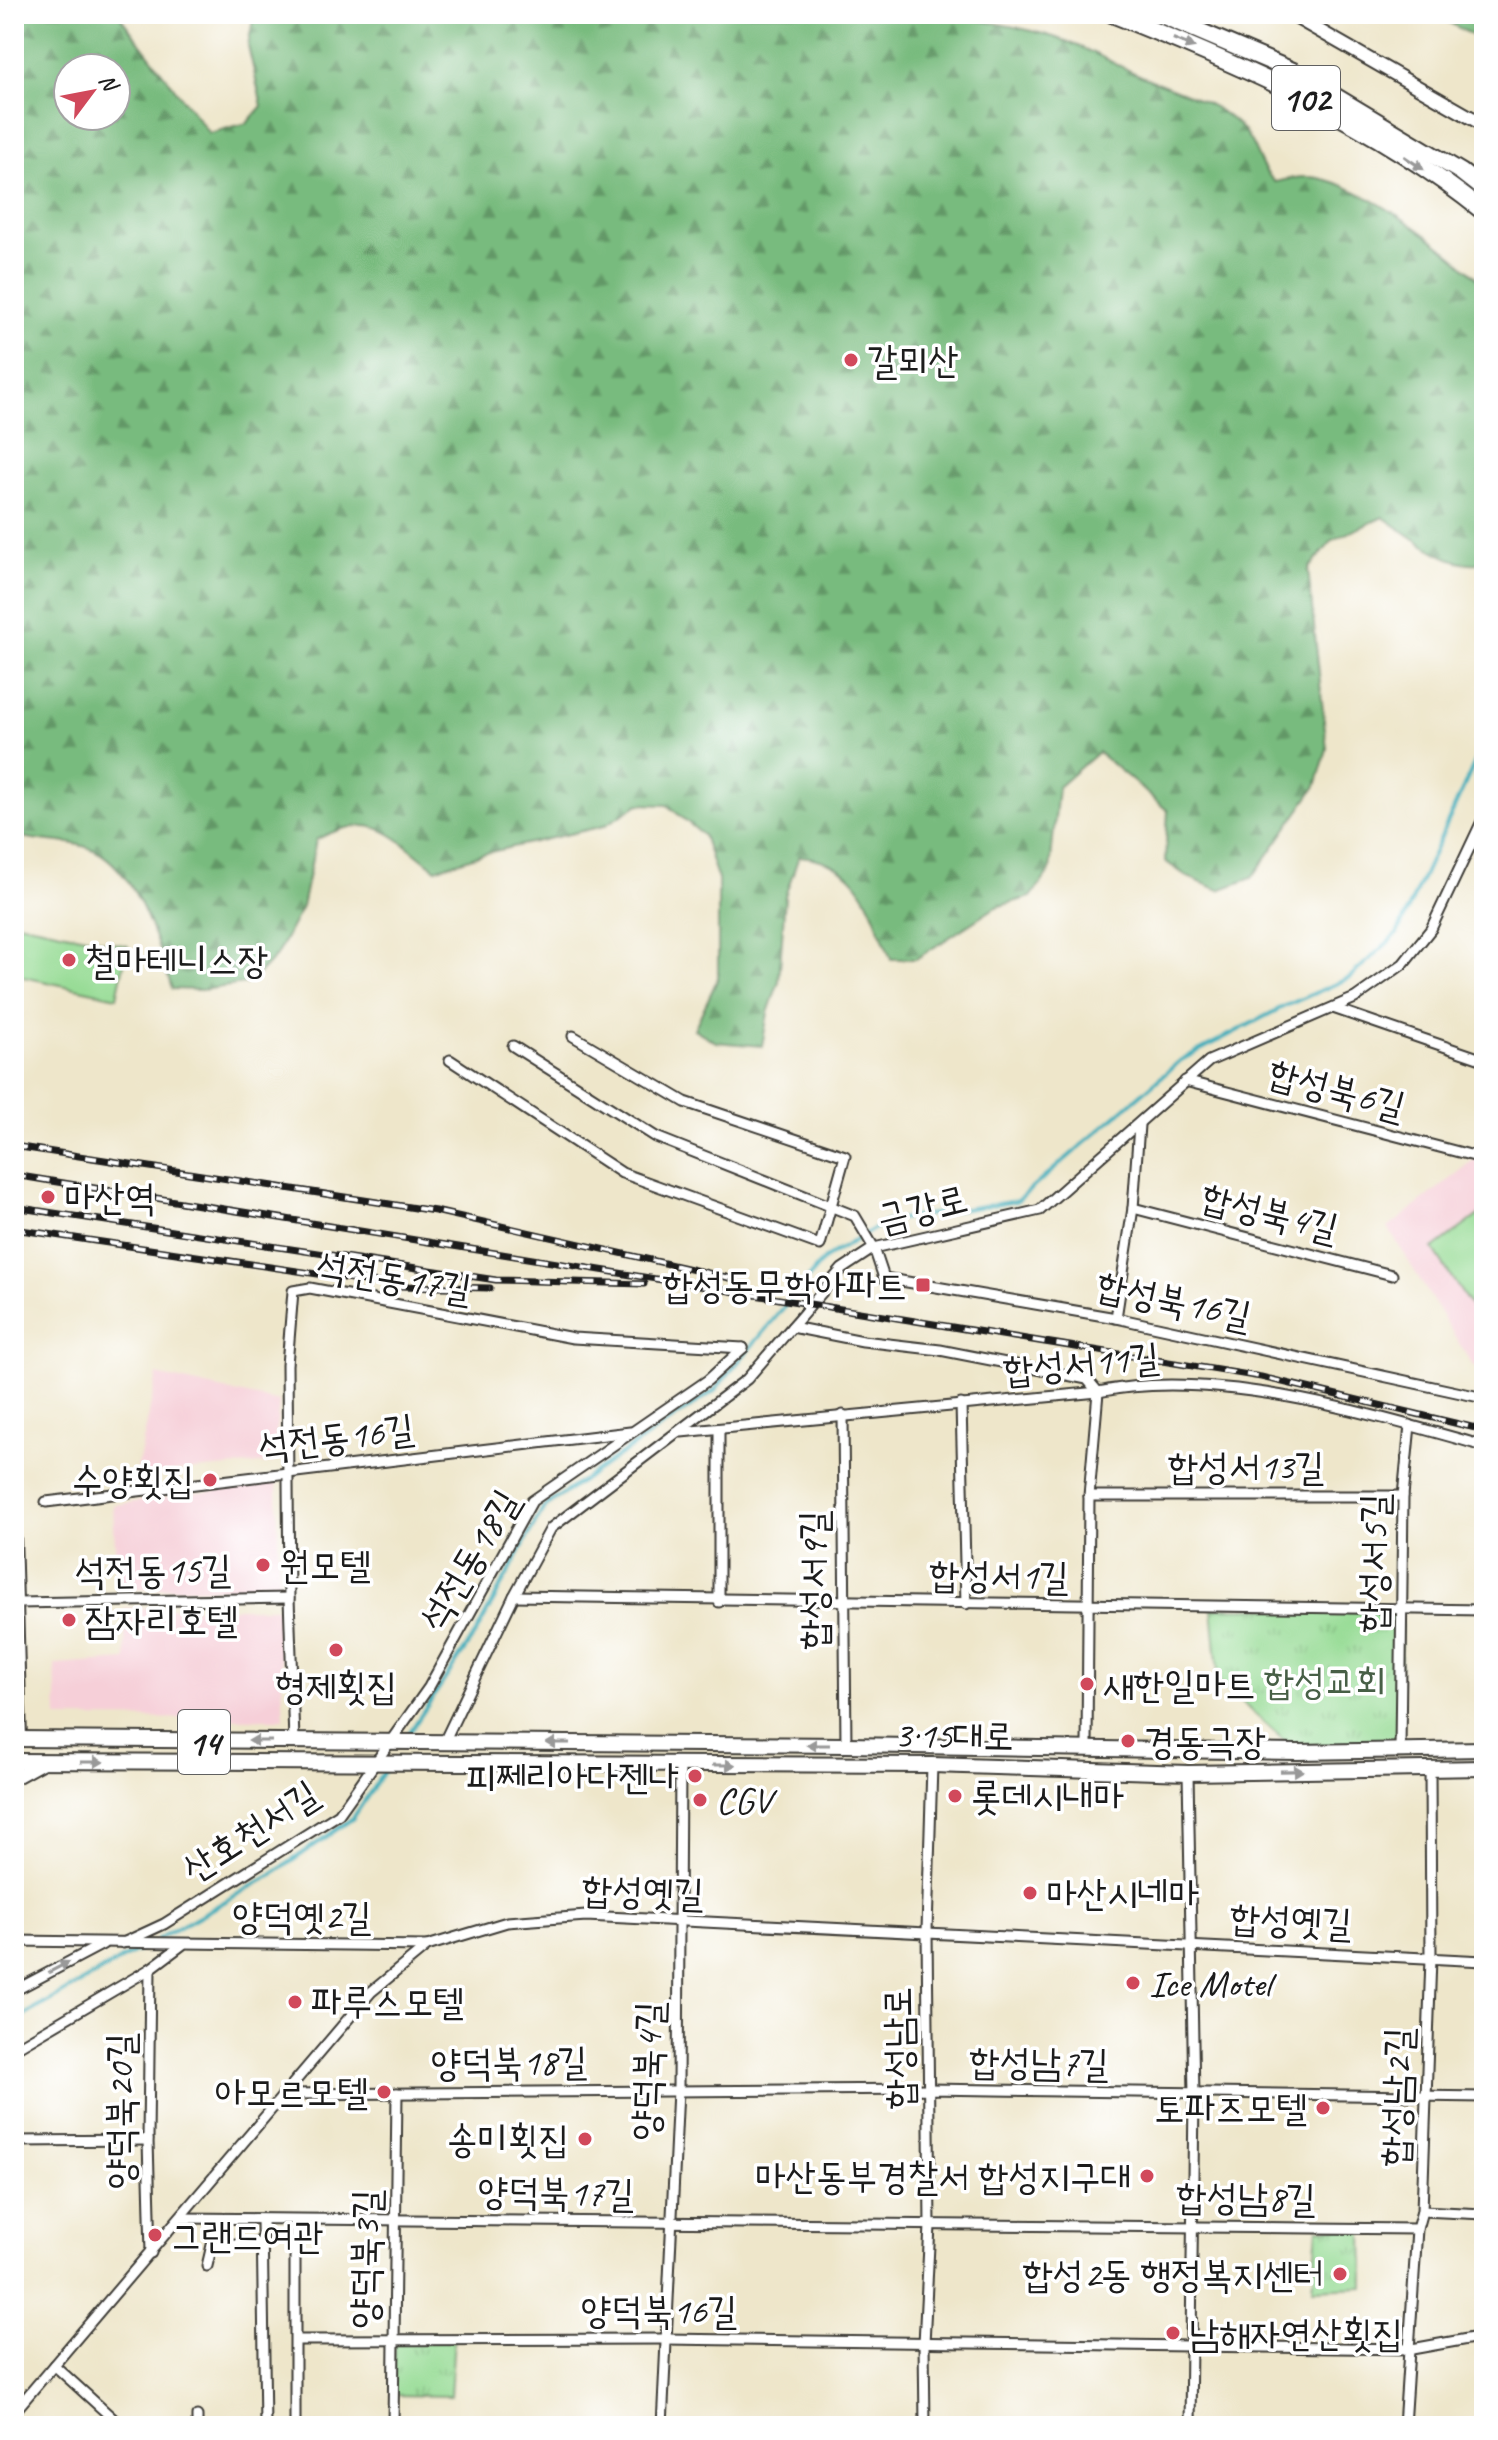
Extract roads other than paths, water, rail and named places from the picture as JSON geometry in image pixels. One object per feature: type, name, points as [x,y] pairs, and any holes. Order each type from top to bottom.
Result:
[{"type":"highway","name":"102","points":[[1112,14],[1247,68],[1334,113],[1400,153],[1484,212]]},
{"type":"highway","name":"102","points":[[1159,14],[1293,71],[1449,164],[1484,190]]},
{"type":"main road","points":[[1290,14],[1484,125]]},
{"type":"main road","points":[[14,1534],[17,1739]]},
{"type":"main road","name":"14","points":[[17,1739],[437,1742]]},
{"type":"main road","name":"3·15대로","points":[[437,1742],[1087,1747],[1297,1752],[1484,1749]]},
{"type":"main road","name":"14","points":[[14,1761],[377,1764]]},
{"type":"main road","points":[[14,1778],[43,1762]]},
{"type":"main road","name":"3·15대로","points":[[377,1764],[932,1765],[1188,1773],[1484,1768]]},
{"type":"street","name":"금강로","points":[[437,1742],[551,1528],[747,1379],[842,1269],[873,1246],[1040,1210],[1209,1061],[1333,1008],[1403,964],[1431,929],[1484,817]]},
{"type":"street","points":[[1333,1008],[1484,1060]]},
{"type":"street","points":[[450,1060],[622,1173],[820,1245],[845,1156],[685,1102],[573,1036]]},
{"type":"street","points":[[513,1046],[656,1137],[855,1216],[873,1246]]},
{"type":"street","name":"합성북6길","points":[[1185,1081],[1474,1156],[1484,1147]]},
{"type":"street","points":[[1116,1318],[1133,1208],[1139,1125]]},
{"type":"street","name":"합성북4길","points":[[1133,1208],[1392,1275]]},
{"type":"street","name":"합성북16길","points":[[873,1246],[884,1278],[1116,1318],[1484,1398]]},
{"type":"street","name":"석전동17길","points":[[294,1741],[287,1365],[293,1291],[310,1288],[573,1338],[743,1348]]},
{"type":"street","points":[[792,1327],[863,1341],[940,1350],[1087,1379],[1098,1392],[1089,1496],[1087,1747]]},
{"type":"street","name":"석전동18길","points":[[391,1744],[429,1687],[532,1501],[708,1380],[743,1348]]},
{"type":"street","name":"합성서11길","points":[[679,1432],[1098,1392],[1126,1386],[1181,1385],[1320,1402],[1484,1446]]},
{"type":"street","points":[[961,1404],[966,1604]]},
{"type":"street","name":"합성서9길","points":[[843,1415],[842,1602],[846,1745]]},
{"type":"street","name":"합성서5길","points":[[1400,1750],[1403,1496],[1410,1425]]},
{"type":"street","points":[[719,1430],[719,1602]]},
{"type":"street","name":"석전동16길","points":[[46,1502],[633,1431]]},
{"type":"street","name":"합성서13길","points":[[1089,1496],[1403,1496]]},
{"type":"street","name":"합성서1길","points":[[514,1596],[719,1602],[1484,1610]]},
{"type":"street","name":"석전동15길","points":[[16,1607],[289,1598]]},
{"type":"street","name":"산호천서길","points":[[123,1943],[164,1924],[339,1814],[391,1744]]},
{"type":"street","name":"양덕북4길","points":[[662,2426],[678,2090],[680,1765]]},
{"type":"street","name":"합성남로","points":[[925,2426],[924,2343],[930,2226],[927,1931],[932,1765]]},
{"type":"street","name":"합성남2길","points":[[1404,2426],[1412,2349],[1417,2229],[1422,2211],[1427,2095],[1431,1958],[1430,1768]]},
{"type":"street","points":[[1188,1773],[1194,2096],[1190,2426]]},
{"type":"street","name":"합성옛길","points":[[14,2412],[371,1992],[427,1946],[507,1922],[586,1916],[1484,1961]]},
{"type":"street","points":[[14,1941],[123,1943]]},
{"type":"street","name":"양덕옛2길","points":[[123,1943],[427,1946]]},
{"type":"street","points":[[14,1991],[104,1944]]},
{"type":"street","points":[[14,2049],[150,1969],[179,1945]]},
{"type":"street","name":"양덕북20길","points":[[150,1969],[148,2140],[151,2253]]},
{"type":"street","name":"양덕북18길","points":[[283,2094],[928,2089]]},
{"type":"street","name":"합성남7길","points":[[928,2089],[1194,2096],[1484,2097]]},
{"type":"street","name":"양덕북3길","points":[[393,2426],[397,2093]]},
{"type":"street","points":[[14,2141],[148,2140]]},
{"type":"street","points":[[1422,2211],[1484,2214]]},
{"type":"street","name":"양덕북17길","points":[[181,2218],[930,2226]]},
{"type":"street","points":[[262,2220],[265,2426]]},
{"type":"street","points":[[295,2220],[295,2426]]},
{"type":"street","name":"합성남8길","points":[[930,2226],[1417,2229]]},
{"type":"street","points":[[207,2266],[212,2245],[263,2243]]},
{"type":"street","name":"양덕북16길","points":[[297,2340],[665,2339],[1412,2349],[1484,2336]]},
{"type":"street","points":[[54,2365],[121,2426]]},
{"type":"waterway","points":[[405,1739],[476,1633],[544,1507],[714,1391],[824,1259],[887,1221],[1017,1201],[1181,1060],[1283,1007],[1349,978],[1397,934],[1484,742]]},
{"type":"waterway","points":[[158,1939],[272,1875],[353,1818],[387,1767]]},
{"type":"waterway","points":[[14,2021],[147,1945]]},
{"type":"railway","points":[[14,1146],[435,1211],[730,1278]]},
{"type":"railway","points":[[14,1175],[1261,1377],[1484,1430]]},
{"type":"railway","points":[[14,1207],[496,1280],[644,1284]]},
{"type":"railway","points":[[14,1229],[399,1286],[490,1288]]},
{"type":"place","name":"갈뫼산","points":[[851,360]]},
{"type":"place","name":"철마테니스장","points":[[69,960]]},
{"type":"place","name":"마산역","points":[[48,1197]]},
{"type":"place","name":"합성동무학아파트","points":[[923,1285]]},
{"type":"place","name":"수양횟집","points":[[210,1480]]},
{"type":"place","name":"원모텔","points":[[263,1565]]},
{"type":"place","name":"잠자리호텔","points":[[69,1620]]},
{"type":"place","name":"형제횟집","points":[[336,1650]]},
{"type":"place","name":"새한일마트","points":[[1087,1684]]},
{"type":"place","name":"경동극장","points":[[1128,1741]]},
{"type":"place","name":"피쩨리아다젠나","points":[[695,1776]]},
{"type":"place","name":"롯데시내마","points":[[955,1796]]},
{"type":"place","name":"CGV","points":[[700,1800]]},
{"type":"place","name":"마산시네마","points":[[1030,1893]]},
{"type":"place","name":"Ice Motel","points":[[1133,1983]]},
{"type":"place","name":"파루스모텔","points":[[295,2002]]},
{"type":"place","name":"아모르모텔","points":[[384,2092]]},
{"type":"place","name":"토파즈모텔","points":[[1323,2108]]},
{"type":"place","name":"송미횟집","points":[[585,2139]]},
{"type":"place","name":"마산동부경찰서 합성지구대","points":[[1147,2176]]},
{"type":"place","name":"그랜드여관","points":[[155,2235]]},
{"type":"place","name":"합성2동 행정복지센터","points":[[1340,2274]]},
{"type":"place","name":"남해자연산횟집","points":[[1173,2333]]},
{"type":"park label","name":"합성교회","points":[[1325,1681]]}]
